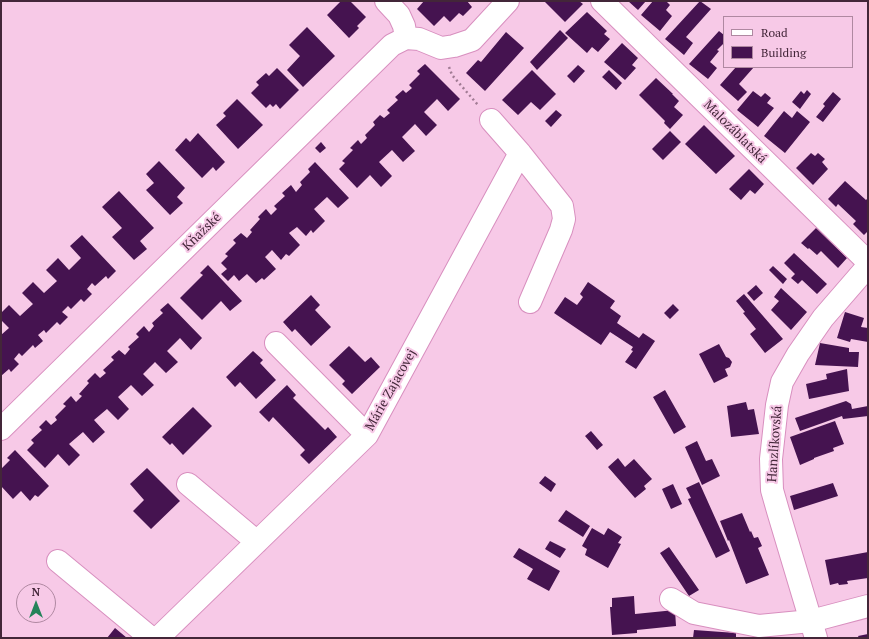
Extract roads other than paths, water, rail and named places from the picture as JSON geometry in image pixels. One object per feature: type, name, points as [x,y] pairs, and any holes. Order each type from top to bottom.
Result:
[{"type":"street","points":[[386,1],[399,15],[404,26],[406,38],[419,39],[441,48],[454,46],[472,40],[508,1]]},
{"type":"street","name":"Malozáblatská","points":[[602,1],[868,262]]},
{"type":"street","name":"Kňažské","points":[[1,429],[392,45],[406,38]]},
{"type":"street","points":[[491,120],[520,153],[562,206],[564,219],[561,230],[530,302]]},
{"type":"street","name":"Márie Zajacovej","points":[[158,638],[367,436],[520,153]]},
{"type":"street","name":"Hanzlíkovská","points":[[814,630],[772,490],[771,459],[776,405],[782,382],[798,354],[823,318],[868,266]]},
{"type":"street","points":[[276,342],[367,436]]},
{"type":"street","points":[[188,484],[257,542]]},
{"type":"street","points":[[58,561],[145,633]]},
{"type":"street","points":[[671,599],[694,613],[759,626],[814,630],[868,606]]}]
